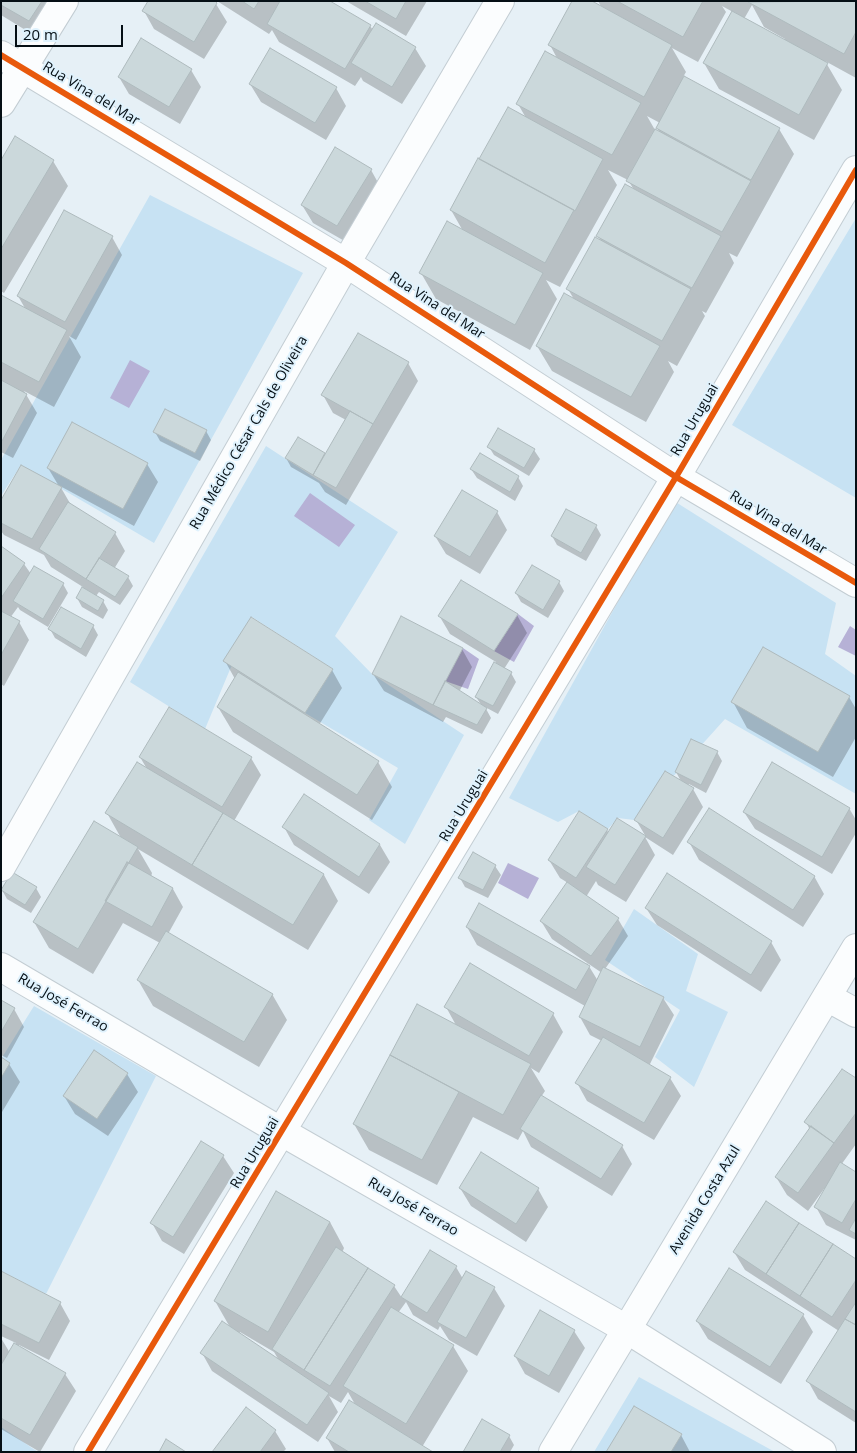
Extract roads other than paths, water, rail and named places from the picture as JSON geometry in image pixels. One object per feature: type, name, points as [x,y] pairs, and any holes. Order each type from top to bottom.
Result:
[{"type":"street","points":[[1,103],[12,61],[64,1]]},
{"type":"street","name":"Rua Médico César Cals de Oliveira","points":[[1,867],[346,263],[500,1]]},
{"type":"street","name":"Rua Vina del Mar","points":[[12,61],[346,263],[676,477],[856,583]]},
{"type":"street","name":"Rua Uruguai","points":[[88,1452],[676,477],[856,170]]},
{"type":"street","name":"Avenida Costa Azul","points":[[553,1452],[856,948]]},
{"type":"street","name":"Rua José Ferrao","points":[[1,967],[282,1132],[628,1330],[822,1452]]},
{"type":"street","points":[[827,997],[856,1013]]}]
